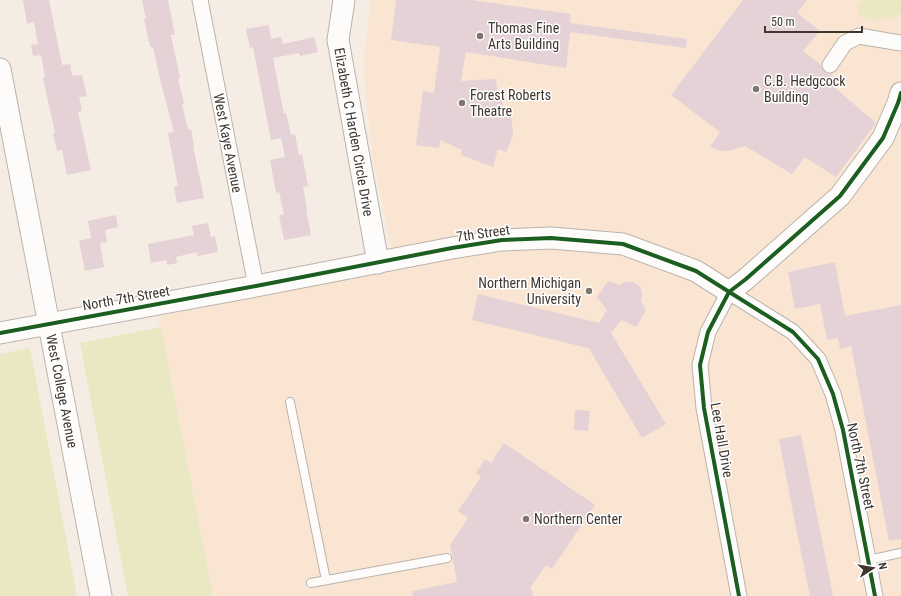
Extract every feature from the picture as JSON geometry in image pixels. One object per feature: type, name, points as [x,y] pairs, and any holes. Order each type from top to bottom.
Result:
[{"type":"street","name":"West Kaye Avenue","points":[[200,0],[256,286]]},
{"type":"street","name":"Elizabeth C Harden Circle Drive","points":[[344,0],[338,40],[378,263]]},
{"type":"street","points":[[830,65],[845,43],[859,36],[901,43]]},
{"type":"street","name":"West College Avenue","points":[[0,68],[101,596]]},
{"type":"street","points":[[729,292],[752,274],[840,196],[883,138],[901,93]]},
{"type":"street","name":"7th Street","points":[[256,286],[452,248],[502,240],[551,238],[624,244],[696,270],[729,292]]},
{"type":"street","name":"North 7th Street","points":[[0,333],[256,286]]},
{"type":"street","name":"North 7th Street","points":[[729,292],[793,332],[818,359],[833,394],[843,430],[875,596]]},
{"type":"street","name":"Lee Hall Drive","points":[[729,292],[708,332],[700,365],[704,408],[739,596]]},
{"type":"lane","points":[[290,402],[326,580]]},
{"type":"lane","points":[[868,560],[901,553]]},
{"type":"lane","points":[[311,583],[447,558]]},
{"type":"shaded area","name":"Northern Michigan University","points":[[371,0],[901,0],[901,596],[213,596],[161,327],[157,317],[395,266],[372,154],[363,65]]},
{"type":"green space","points":[[901,0],[901,13],[886,19],[869,19],[860,15],[857,7],[861,1]]},
{"type":"green space","points":[[161,327],[213,596],[128,596],[80,343]]},
{"type":"green space","points":[[30,348],[77,596],[0,596],[0,354]]},
{"type":"building","points":[[23,0],[49,0],[62,65],[70,64],[72,76],[82,75],[87,96],[79,97],[82,111],[78,112],[91,170],[67,175],[62,150],[57,151],[53,134],[55,133],[43,78],[45,77],[41,55],[33,56],[31,45],[38,44],[34,22],[27,24]]},
{"type":"building","points":[[142,0],[168,0],[175,35],[171,35],[180,78],[178,79],[184,103],[182,104],[188,129],[191,129],[204,198],[177,203],[174,187],[178,186],[168,133],[174,132],[153,47],[150,47],[144,19],[146,19]]},
{"type":"building","points":[[396,0],[471,0],[571,14],[570,23],[687,39],[686,48],[570,32],[566,68],[466,52],[461,81],[496,79],[498,94],[502,94],[503,112],[511,113],[513,135],[506,152],[498,149],[493,167],[461,155],[462,150],[440,140],[439,148],[416,145],[423,91],[434,93],[440,47],[391,40]]},
{"type":"building","name":"C.B. Hedgcock Building","points":[[743,0],[807,0],[797,13],[820,31],[803,51],[821,65],[825,72],[833,75],[828,82],[876,123],[836,177],[805,157],[792,174],[745,146],[732,150],[721,151],[710,147],[720,132],[671,95]]},
{"type":"building","points":[[269,25],[271,39],[281,37],[283,44],[314,37],[318,52],[300,56],[299,53],[273,58],[284,114],[286,113],[291,135],[295,134],[299,155],[302,154],[308,186],[303,187],[311,235],[284,240],[279,215],[284,214],[279,192],[276,193],[270,160],[285,157],[281,138],[271,140],[253,47],[250,48],[246,29]]},
{"type":"building","points":[[116,215],[118,227],[105,230],[107,242],[100,243],[104,267],[85,271],[79,241],[91,238],[88,221]]},
{"type":"building","points":[[208,223],[211,237],[215,236],[218,252],[197,256],[197,252],[176,257],[177,263],[167,265],[166,260],[151,263],[148,244],[194,235],[192,226]]},
{"type":"building","points":[[835,262],[845,316],[901,305],[901,539],[889,541],[851,346],[840,349],[838,338],[827,340],[820,304],[795,309],[788,272]]},
{"type":"building","points":[[608,281],[620,285],[624,282],[633,282],[637,284],[642,292],[641,301],[646,310],[636,327],[621,320],[611,333],[666,424],[642,438],[588,347],[472,320],[478,294],[599,323],[607,310],[597,297]]},
{"type":"building","points":[[575,410],[590,411],[588,431],[574,430]]},
{"type":"building","points":[[801,435],[833,596],[810,596],[797,533],[779,439]]},
{"type":"building","name":"Northern Center","points":[[504,443],[595,505],[552,569],[546,565],[531,587],[533,596],[413,596],[412,591],[457,582],[450,545],[468,518],[458,511],[481,477],[476,473],[485,459],[491,463]]},
{"type":"cycle path","points":[[739,596],[704,408],[700,365],[708,332],[729,292],[746,279],[840,196],[883,138],[901,93]]},
{"type":"cycle path","points":[[0,333],[452,248],[502,240],[551,238],[623,244],[696,271],[793,332],[818,359],[833,394],[843,430],[875,596]]},
{"type":"place","name":"Thomas Fine Arts Building","points":[[480,36]]},
{"type":"place","name":"C.B. Hedgcock Building","points":[[756,89]]},
{"type":"place","name":"Forest Roberts Theatre","points":[[462,103]]},
{"type":"place","name":"Northern Michigan University","points":[[589,291]]},
{"type":"place","name":"Northern Center","points":[[526,519]]}]
